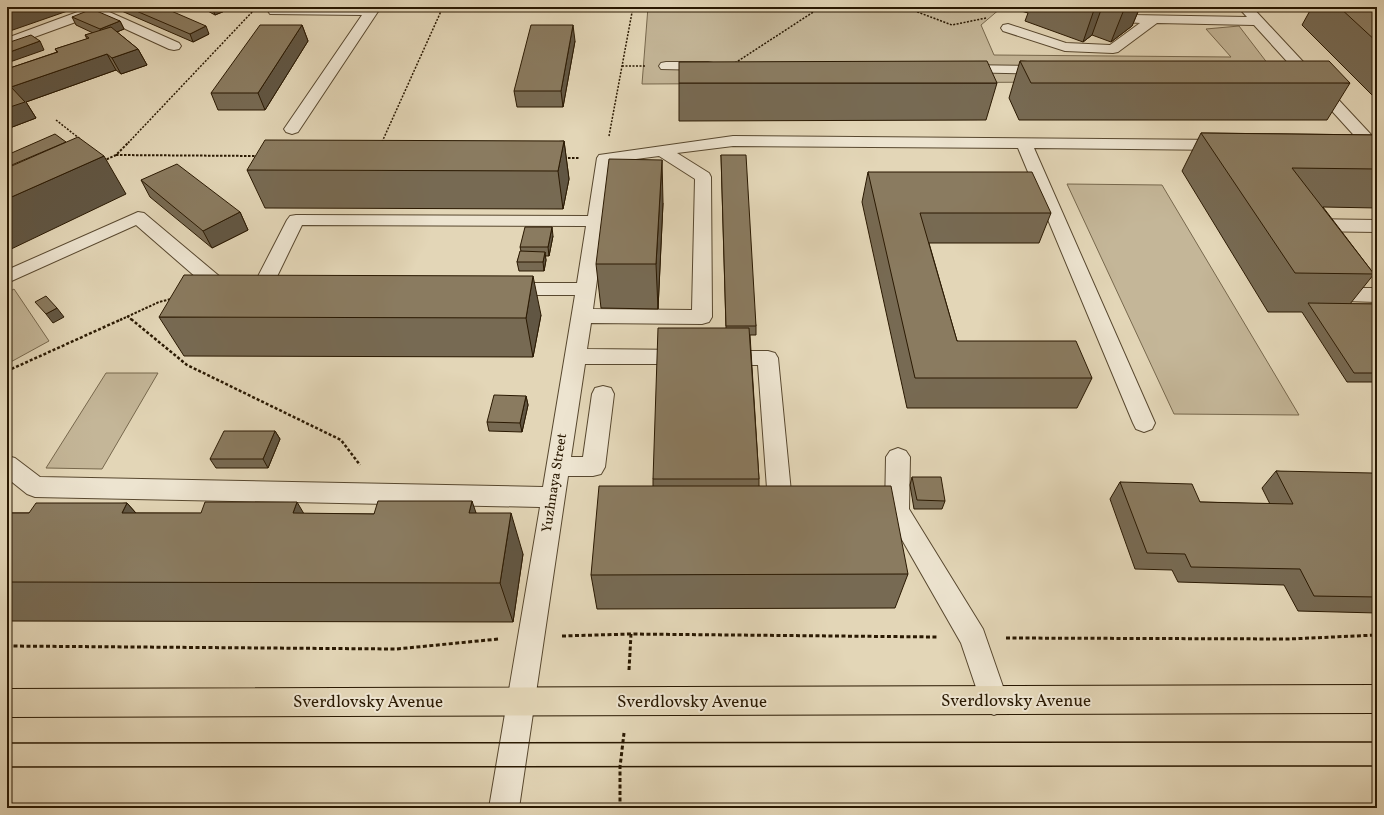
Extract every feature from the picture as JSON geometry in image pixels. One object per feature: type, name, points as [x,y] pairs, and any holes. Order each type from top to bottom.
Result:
[{"type":"main road","name":"Sverdlovsky Avenue","points":[[7,703],[1377,700]]},
{"type":"street","points":[[1096,7],[1131,19],[1257,21]]},
{"type":"street","points":[[1245,7],[1376,148]]},
{"type":"street","points":[[7,43],[100,9],[174,46]]},
{"type":"street","points":[[276,11],[373,9]]},
{"type":"street","points":[[292,129],[373,9]]},
{"type":"street","points":[[1008,28],[1065,47],[1113,49],[1154,19]]},
{"type":"street","points":[[666,66],[730,66]]},
{"type":"street","points":[[945,69],[1065,70]]},
{"type":"street","points":[[1289,72],[1305,72]]},
{"type":"street","points":[[605,158],[663,151],[697,144],[733,141],[1237,146]]},
{"type":"street","points":[[1024,144],[1144,423]]},
{"type":"street","points":[[1356,147],[1376,148]]},
{"type":"street","points":[[582,316],[702,317],[703,177],[663,151]]},
{"type":"street","name":"Yuzhnaya Street","points":[[504,808],[557,466],[582,316],[605,158]]},
{"type":"street","points":[[7,277],[138,217],[220,287],[270,288],[296,220],[596,221]]},
{"type":"street","points":[[1310,244],[1296,224],[1377,226]]},
{"type":"street","points":[[1323,263],[1346,294],[1377,295]]},
{"type":"street","points":[[491,289],[585,289]]},
{"type":"street","points":[[575,356],[768,358],[780,502],[810,502]]},
{"type":"street","points":[[557,466],[593,467],[603,394]]},
{"type":"street","points":[[898,457],[897,510],[972,638],[994,701]]},
{"type":"street","points":[[7,465],[35,487],[553,497]]},
{"type":"path","points":[[116,155],[258,7]]},
{"type":"path","points":[[557,158],[605,158],[633,7]]},
{"type":"path","points":[[730,66],[821,7]]},
{"type":"path","points":[[904,7],[952,25]]},
{"type":"path","points":[[373,9],[632,11]]},
{"type":"path","points":[[382,143],[442,9]]},
{"type":"path","points":[[56,120],[84,143]]},
{"type":"path","points":[[98,163],[116,155],[258,156]]},
{"type":"path","points":[[100,156],[104,160]]},
{"type":"path","points":[[7,370],[159,302],[174,299]]},
{"type":"path","points":[[127,316],[187,365],[341,440],[382,494]]},
{"type":"path","points":[[7,646],[396,649],[531,636],[639,634],[972,638],[1289,639],[1377,635]]},
{"type":"shaded area","points":[[648,7],[999,7],[1001,8],[981,25],[994,55],[1231,57],[1206,29],[1239,26],[1281,81],[642,84]]},
{"type":"shaded area","points":[[1067,184],[1162,185],[1299,415],[1174,414]]},
{"type":"shaded area","points":[[14,289],[49,341],[7,364],[7,293]]},
{"type":"shaded area","points":[[106,373],[158,373],[102,469],[46,468]]},
{"type":"building","points":[[127,7],[162,7],[206,26],[190,34]]},
{"type":"building","points":[[1339,7],[1377,7],[1377,42]]},
{"type":"building","points":[[92,9],[120,21],[100,29],[72,17]]},
{"type":"building","points":[[260,25],[302,25],[258,93],[211,93]]},
{"type":"building","points":[[531,25],[573,25],[561,91],[514,91]]},
{"type":"building","points":[[111,27],[138,49],[112,58],[107,54],[11,87],[25,102],[7,108],[7,69],[58,52],[55,49],[89,38],[85,35]]},
{"type":"building","points":[[31,35],[40,41],[7,53],[7,43]]},
{"type":"building","points":[[987,61],[997,83],[679,83],[679,62]]},
{"type":"building","points":[[1020,61],[1329,61],[1350,83],[1031,83]]},
{"type":"building","points":[[1201,133],[1377,135],[1377,169],[1292,168],[1374,274],[1295,273]]},
{"type":"building","points":[[55,134],[66,142],[7,167],[7,155]]},
{"type":"building","points":[[78,137],[104,156],[7,199],[7,168]]},
{"type":"building","points":[[265,140],[564,141],[558,171],[247,170]]},
{"type":"building","points":[[721,155],[746,155],[756,326],[726,326]]},
{"type":"building","points":[[609,159],[662,160],[656,264],[596,264]]},
{"type":"building","points":[[177,164],[240,212],[203,231],[141,180]]},
{"type":"building","points":[[868,172],[1032,172],[1051,213],[920,213],[957,341],[1076,341],[1092,378],[915,378]]},
{"type":"building","points":[[525,227],[552,227],[548,247],[520,247]]},
{"type":"building","points":[[520,251],[545,252],[543,262],[517,262]]},
{"type":"building","points":[[184,275],[533,276],[526,318],[159,317]]},
{"type":"building","points":[[46,296],[57,308],[46,314],[35,302]]},
{"type":"building","points":[[1308,303],[1377,304],[1377,373],[1354,373]]},
{"type":"building","points":[[658,328],[749,328],[759,479],[653,479]]},
{"type":"building","points":[[494,395],[526,396],[520,423],[487,422]]},
{"type":"building","points":[[224,431],[275,431],[263,459],[210,459]]},
{"type":"building","points":[[1276,471],[1372,473],[1377,482],[1377,597],[1314,596],[1300,569],[1191,567],[1185,554],[1147,553],[1120,482],[1192,484],[1200,502],[1293,504]]},
{"type":"building","points":[[912,477],[941,477],[945,501],[917,500]]},
{"type":"building","points":[[599,486],[891,486],[908,574],[591,575]]},
{"type":"building","points":[[378,501],[472,501],[469,513],[511,513],[500,583],[7,582],[7,513],[29,513],[36,503],[127,503],[122,513],[201,513],[205,502],[297,502],[293,513],[374,514]]},
{"type":"tram line","points":[[7,743],[1377,742]]},
{"type":"tram line","points":[[7,767],[1377,766]]}]
